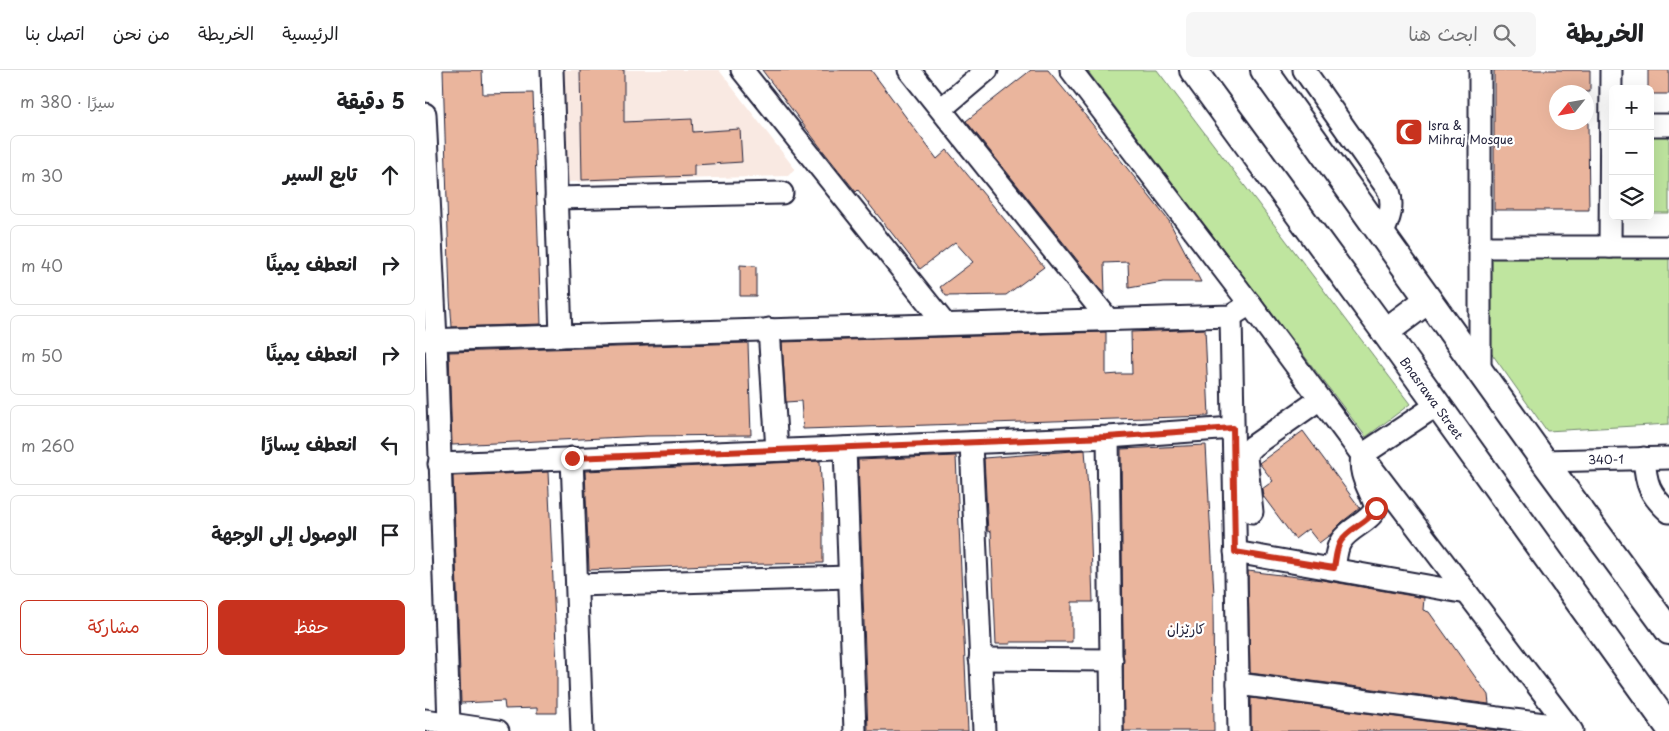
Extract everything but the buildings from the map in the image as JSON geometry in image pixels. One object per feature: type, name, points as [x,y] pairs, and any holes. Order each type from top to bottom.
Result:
[{"type":"main road","name":"Bnasrawa Street","points":[[1193,70],[1385,332],[1669,727]]},
{"type":"main road","points":[[1264,70],[1544,461],[1669,631]]},
{"type":"main road","points":[[1385,332],[1428,300]]},
{"type":"street","points":[[553,70],[561,336]]},
{"type":"street","points":[[743,70],[945,324]]},
{"type":"street","points":[[909,70],[1108,319]]},
{"type":"street","points":[[941,109],[987,70]]},
{"type":"street","points":[[1071,70],[1570,729]]},
{"type":"street","points":[[1305,70],[1389,191],[1391,199],[1390,217],[1383,235]]},
{"type":"street","points":[[1479,370],[1480,70]]},
{"type":"street","points":[[1611,70],[1611,85]]},
{"type":"street","points":[[425,114],[430,340],[439,464],[449,724]]},
{"type":"street","points":[[1654,125],[1669,126]]},
{"type":"street","points":[[1610,247],[1611,130]]},
{"type":"street","points":[[556,198],[782,193]]},
{"type":"street","points":[[1479,247],[1669,246]]},
{"type":"street","points":[[430,340],[1231,316],[1250,304]]},
{"type":"street","points":[[1231,316],[1239,731]]},
{"type":"street","points":[[769,330],[777,450]]},
{"type":"street","points":[[1252,512],[1246,457],[1248,451],[1320,399]]},
{"type":"street","points":[[1334,568],[1338,547],[1342,540],[1373,515],[1376,508],[1362,475],[1360,466],[1362,455],[1437,405]]},
{"type":"street","points":[[439,464],[1107,437],[1233,428]]},
{"type":"street","points":[[1107,437],[1112,731]]},
{"type":"street","points":[[971,442],[984,731]]},
{"type":"street","points":[[845,448],[855,731]]},
{"type":"street","points":[[572,458],[581,731]]},
{"type":"street","points":[[1644,458],[1646,480],[1655,498],[1669,512]]},
{"type":"street","name":"340-1","points":[[1544,461],[1669,458]]},
{"type":"street","points":[[1235,552],[1467,592]]},
{"type":"street","points":[[577,585],[849,577]]},
{"type":"street","points":[[980,659],[1111,660]]},
{"type":"street","points":[[1238,684],[1570,729]]},
{"type":"street","points":[[425,720],[498,731]]},
{"type":"street","points":[[1662,731],[1669,727]]},
{"type":"shaded area","points":[[564,70],[719,70],[795,169],[788,176],[568,182]]},
{"type":"green space","points":[[1087,70],[1157,70],[1410,404],[1366,437]]},
{"type":"green space","points":[[1654,116],[1669,117],[1669,213],[1654,213]]},
{"type":"green space","points":[[1485,243],[1669,243],[1669,424],[1547,431],[1485,344]]},
{"type":"place","name":"Isra & Mihraj Mosque","points":[[1409,132]]},
{"type":"district","name":"کارێزان","points":[[1186,628]]},
{"type":"route","points":[[572,458],[1107,437],[1233,428],[1235,552],[1334,568],[1338,547],[1342,540],[1373,515],[1376,508]]}]
